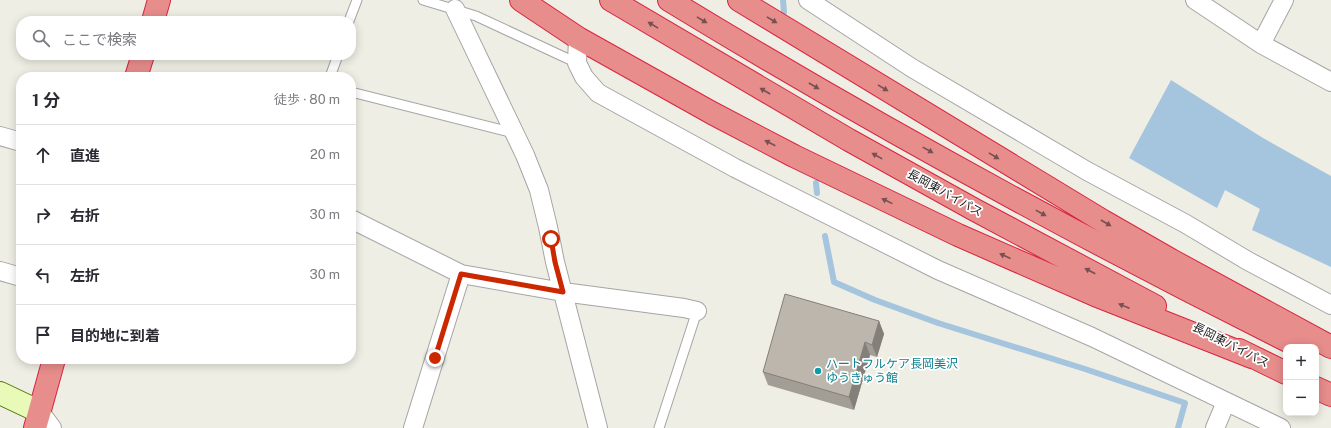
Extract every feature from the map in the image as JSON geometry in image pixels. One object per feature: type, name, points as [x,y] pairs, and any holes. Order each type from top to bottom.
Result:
[{"type":"highway","points":[[154,16],[159,0]]},
{"type":"highway","points":[[521,0],[578,38],[712,113],[794,156],[958,235],[1095,295],[1252,357]]},
{"type":"highway","name":"長岡東バイパス","points":[[611,0],[870,152],[974,210],[1252,357],[1283,372]]},
{"type":"highway","points":[[669,0],[743,46],[1058,222],[1294,344]]},
{"type":"highway","points":[[739,0],[1103,221],[1171,260],[1331,347]]},
{"type":"highway","points":[[138,72],[141,60]]},
{"type":"highway","points":[[1319,356],[1331,362]]},
{"type":"highway","points":[[42,423],[53,364]]},
{"type":"highway","points":[[1319,389],[1331,395]]},
{"type":"street","points":[[808,0],[912,68],[1087,171],[1186,224],[1248,261],[1331,305]]},
{"type":"street","points":[[1195,0],[1261,44],[1331,82]]},
{"type":"street","points":[[1261,44],[1284,0]]},
{"type":"street","points":[[455,9],[525,155],[539,190],[555,262],[598,428]]},
{"type":"street","points":[[578,38],[577,63],[584,77],[598,93],[735,168],[938,270],[1092,337],[1281,428]]},
{"type":"street","points":[[0,136],[16,141]]},
{"type":"street","points":[[356,222],[461,274],[563,292],[697,311]]},
{"type":"street","points":[[0,271],[16,276]]},
{"type":"street","points":[[413,428],[461,274]]},
{"type":"street","points":[[0,394],[42,423]]},
{"type":"street","points":[[1215,428],[1226,402]]},
{"type":"lane","points":[[352,16],[357,0]]},
{"type":"lane","points":[[423,0],[476,16],[577,63]]},
{"type":"lane","points":[[332,72],[336,60]]},
{"type":"lane","points":[[356,93],[514,133]]},
{"type":"lane","points":[[659,428],[697,311]]},
{"type":"water","points":[[1171,80],[1263,138],[1331,176],[1331,267],[1252,230],[1260,209],[1225,190],[1217,208],[1129,158]]},
{"type":"building","name":"ハートフルケア長岡美沢 ゆうきゅう館","points":[[785,294],[879,321],[872,345],[865,342],[849,397],[763,372]]},
{"type":"waterway","points":[[783,0],[784,12]]},
{"type":"waterway","points":[[816,183],[817,193]]},
{"type":"waterway","points":[[825,236],[834,282],[875,300],[938,323],[1085,369],[1185,403],[1178,428]]},
{"type":"place","name":"ハートフルケア長岡美沢 ゆうきゅう館","points":[[818,371]]},
{"type":"route","points":[[435,358],[461,274],[563,292],[551,239]]}]
